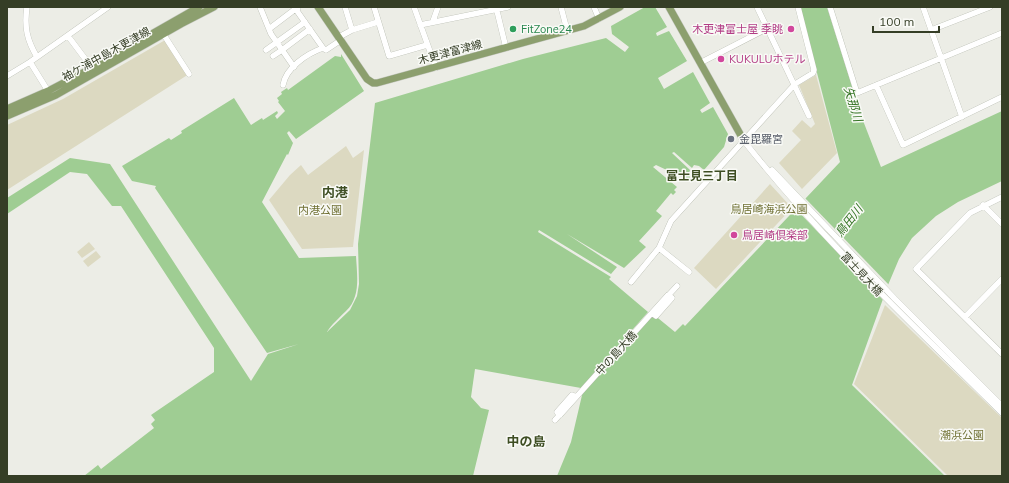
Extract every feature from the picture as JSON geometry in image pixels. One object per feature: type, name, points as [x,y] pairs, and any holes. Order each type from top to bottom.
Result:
[{"type":"main road","name":"袖ケ浦中島木更津線","points":[[7,116],[56,95],[162,31],[188,9],[199,7]]},
{"type":"main road","name":"袖ケ浦中島木更津線","points":[[7,109],[48,91],[162,31],[214,7]]},
{"type":"main road","name":"木更津富津線","points":[[318,7],[367,78],[373,83],[436,68],[567,30],[599,20],[620,7]]},
{"type":"main road","points":[[669,7],[744,141]]},
{"type":"street","points":[[27,7],[25,25],[26,35],[37,57]]},
{"type":"street","points":[[7,76],[30,62],[108,7]]},
{"type":"street","points":[[260,7],[269,29],[294,67]]},
{"type":"street","points":[[269,29],[298,7]]},
{"type":"street","points":[[298,7],[297,10],[323,48]]},
{"type":"street","points":[[345,7],[352,30]]},
{"type":"street","points":[[374,7],[390,56],[427,45]]},
{"type":"street","points":[[414,7],[436,68]]},
{"type":"street","points":[[433,21],[438,7]]},
{"type":"street","points":[[420,25],[496,8],[508,7]]},
{"type":"street","points":[[561,7],[567,30]]},
{"type":"street","points":[[594,7],[599,20]]},
{"type":"street","points":[[757,7],[766,29],[795,84],[809,116]]},
{"type":"street","points":[[631,282],[659,248],[671,220],[795,84],[813,73],[814,70],[798,7]]},
{"type":"street","points":[[830,7],[857,93],[1002,33]]},
{"type":"street","points":[[923,7],[962,116]]},
{"type":"street","points":[[931,30],[990,7]]},
{"type":"street","points":[[496,8],[506,48]]},
{"type":"street","points":[[266,50],[305,22]]},
{"type":"street","points":[[283,85],[286,73],[314,51],[323,48],[326,50],[352,30],[378,22]]},
{"type":"street","points":[[700,63],[766,29]]},
{"type":"street","points":[[273,56],[310,30]]},
{"type":"street","points":[[162,31],[189,74]]},
{"type":"street","points":[[68,36],[92,68]]},
{"type":"street","points":[[30,62],[48,91]]},
{"type":"street","points":[[876,85],[903,145],[1002,97]]},
{"type":"street","name":"富士見大橋","points":[[744,141],[788,191],[893,301]]},
{"type":"street","points":[[1002,197],[970,213],[916,269],[1002,354]]},
{"type":"street","points":[[983,206],[1002,224]]},
{"type":"street","points":[[659,248],[689,272]]},
{"type":"street","points":[[965,317],[1002,279]]},
{"type":"street","name":"中の島大橋","points":[[555,420],[560,414],[576,397],[572,394],[557,412],[560,415],[668,295],[672,298],[656,316],[652,313],[677,286]]},
{"type":"street","points":[[893,301],[1002,406]]},
{"type":"street","points":[[893,301],[1002,413]]},
{"type":"green space","points":[[167,39],[189,74],[7,190],[7,125],[63,99]]},
{"type":"green space","points":[[816,75],[837,153],[802,189],[779,163],[801,140],[792,131],[802,120],[811,128],[815,124],[799,85]]},
{"type":"green space","name":"内港公園","points":[[346,146],[353,158],[364,150],[353,247],[302,249],[269,200],[290,175],[301,165],[308,175]]},
{"type":"green space","name":"鳥居崎海浜公園","points":[[770,184],[792,208],[716,289],[694,268]]},
{"type":"green space","points":[[89,242],[95,249],[82,258],[77,252]]},
{"type":"green space","points":[[96,251],[101,257],[88,267],[83,261]]},
{"type":"green space","name":"潮浜公園","points":[[885,305],[1002,418],[1002,476],[948,476],[854,384]]},
{"type":"water","points":[[645,7],[655,7],[667,27],[656,33],[657,36],[669,31],[687,61],[658,78],[664,89],[693,72],[710,103],[700,110],[702,113],[713,107],[728,134],[724,147],[704,170],[699,166],[694,165],[692,168],[674,152],[672,153],[690,170],[689,173],[691,174],[689,179],[656,165],[653,167],[677,187],[674,190],[676,192],[673,195],[671,193],[656,211],[662,216],[639,241],[646,247],[624,268],[567,234],[617,267],[611,274],[539,230],[538,232],[611,277],[609,279],[648,312],[581,388],[475,369],[471,397],[481,408],[489,410],[473,476],[84,476],[98,465],[101,469],[154,428],[151,424],[155,420],[151,415],[214,372],[214,348],[121,206],[112,206],[87,174],[70,172],[7,214],[7,198],[70,158],[110,164],[251,381],[268,354],[299,344],[267,353],[155,188],[156,186],[132,181],[122,166],[169,138],[171,140],[182,133],[181,131],[234,98],[251,125],[262,118],[263,120],[277,111],[278,113],[275,116],[277,119],[285,111],[278,102],[279,101],[277,98],[282,94],[281,92],[287,88],[288,90],[335,56],[341,57],[341,54],[364,91],[296,139],[289,131],[287,133],[293,143],[262,202],[299,258],[356,256],[357,285],[354,299],[351,305],[327,332],[350,310],[357,296],[359,284],[358,244],[375,103],[523,59],[606,38],[625,52],[629,47],[612,34],[611,26]]},
{"type":"water","points":[[800,7],[827,7],[862,118],[881,167],[1002,111],[1002,181],[958,202],[936,216],[912,238],[899,259],[888,285],[852,385],[945,476],[557,476],[571,442],[583,391],[653,314],[675,332],[683,324],[685,326],[840,162]]},
{"type":"pier","points":[[804,197],[890,286],[884,301],[794,207]]},
{"type":"place","name":"FitZone24","points":[[513,29]]},
{"type":"place","name":"木更津富士屋 季眺","points":[[791,29]]},
{"type":"place","name":"KUKULUホテル","points":[[721,59]]},
{"type":"place","name":"金毘羅宮","points":[[731,139]]},
{"type":"place","name":"鳥居崎倶楽部","points":[[734,235]]},
{"type":"district","name":"富士見三丁目","points":[[702,176]]},
{"type":"district","name":"内港","points":[[335,192]]},
{"type":"district","name":"中の島","points":[[526,441]]},
{"type":"water label","name":"矢那川","points":[[853,104]]},
{"type":"water label","name":"鳥田川","points":[[849,221]]}]
